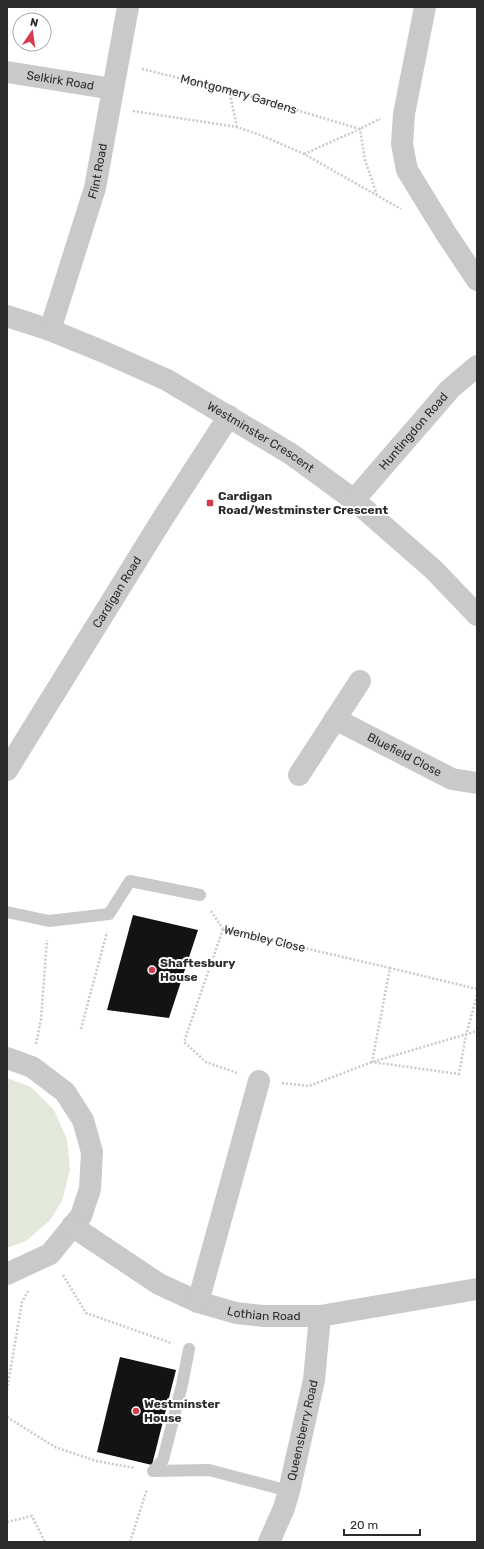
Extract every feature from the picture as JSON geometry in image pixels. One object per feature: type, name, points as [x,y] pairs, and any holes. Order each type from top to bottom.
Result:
[{"type":"street","name":"Flint Road","points":[[50,330],[95,188],[128,7]]},
{"type":"street","points":[[425,7],[404,114],[402,144],[408,170],[445,232],[477,280]]},
{"type":"street","name":"Selkirk Road","points":[[7,72],[111,98]]},
{"type":"street","name":"Westminster Crescent","points":[[7,316],[50,330],[167,380],[291,454],[354,500],[434,570],[477,615]]},
{"type":"street","name":"Huntingdon Road","points":[[354,500],[450,389],[477,366]]},
{"type":"street","name":"Cardigan Road","points":[[7,770],[163,518],[229,416]]},
{"type":"street","points":[[298,775],[360,681]]},
{"type":"street","name":"Bluefield Close","points":[[335,719],[452,779],[477,783]]},
{"type":"street","points":[[7,1058],[32,1067],[65,1092],[83,1120],[92,1152],[90,1189],[81,1216],[50,1254],[7,1274]]},
{"type":"street","points":[[198,1302],[259,1081]]},
{"type":"street","name":"Lothian Road","points":[[72,1226],[159,1284],[198,1302],[236,1313],[263,1316],[320,1316],[477,1289]]},
{"type":"street","name":"Queensberry Road","points":[[269,1542],[284,1508],[289,1491],[314,1380],[320,1316]]},
{"type":"lane","points":[[7,912],[49,921],[110,914],[130,881],[200,895]]},
{"type":"lane","points":[[153,1471],[164,1460],[189,1349]]},
{"type":"lane","points":[[153,1471],[209,1470],[289,1491]]},
{"type":"path","name":"Montgomery Gardens","points":[[117,63],[229,90],[360,129]]},
{"type":"path","points":[[229,90],[237,127]]},
{"type":"path","points":[[111,98],[237,127],[263,136],[304,154],[404,210]]},
{"type":"path","points":[[304,154],[379,119],[402,144]]},
{"type":"path","points":[[360,129],[365,160],[377,196]]},
{"type":"path","points":[[81,1029],[106,938],[110,914]]},
{"type":"path","points":[[32,1067],[41,1019],[49,921]]},
{"type":"path","name":"Wembley Close","points":[[477,989],[223,929],[184,1042],[206,1062],[259,1081],[309,1086],[372,1062],[477,1031]]},
{"type":"path","points":[[372,1062],[390,968]]},
{"type":"path","name":"Wembley Close","points":[[372,1062],[459,1074],[466,1034],[477,995]]},
{"type":"path","points":[[50,1254],[86,1313],[189,1349]]},
{"type":"path","points":[[7,1390],[22,1302],[30,1288]]},
{"type":"path","points":[[7,1417],[55,1447],[96,1461],[153,1471],[130,1542]]},
{"type":"path","points":[[7,1522],[32,1516],[45,1542]]},
{"type":"green space","points":[[7,1078],[31,1087],[54,1110],[67,1139],[70,1170],[62,1201],[50,1220],[26,1241],[7,1248]]},
{"type":"building","name":"Shaftesbury House","points":[[133,915],[198,930],[169,1018],[107,1010]]},
{"type":"building","name":"Westminster House","points":[[120,1357],[176,1370],[152,1465],[97,1452]]},
{"type":"place","name":"Cardigan Road/Westminster Crescent","points":[[210,503]]},
{"type":"place","name":"Shaftesbury House","points":[[152,970]]},
{"type":"place","name":"Westminster House","points":[[136,1411]]}]
